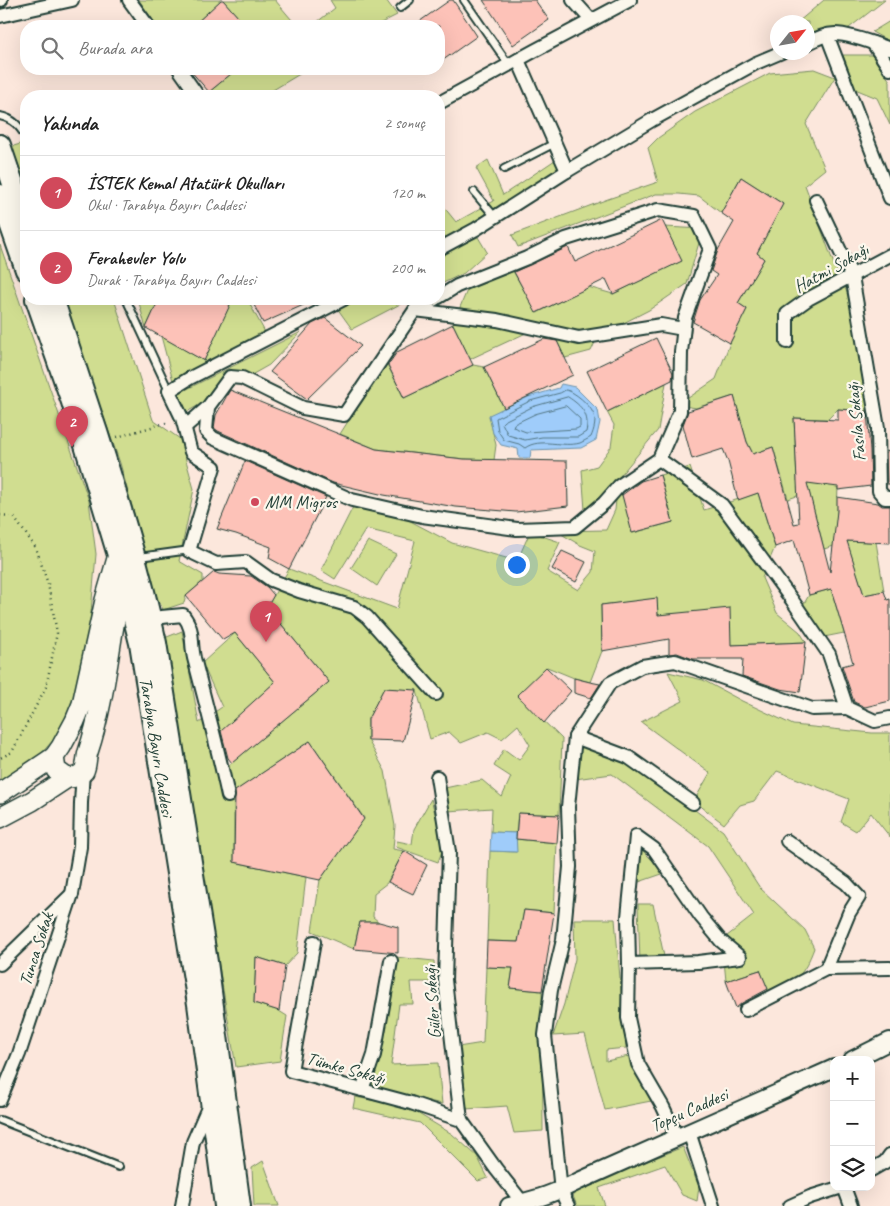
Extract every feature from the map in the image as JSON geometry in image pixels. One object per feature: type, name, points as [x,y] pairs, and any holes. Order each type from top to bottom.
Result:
[{"type":"main road","points":[[0,145],[20,204]]},
{"type":"main road","points":[[0,195],[20,253]]},
{"type":"main road","name":"Tarabya Bayırı Caddesi","points":[[38,305],[128,559]]},
{"type":"main road","name":"Tarabya Bayırı Caddesi","points":[[55,305],[79,372],[100,442],[144,623],[186,825],[207,962],[240,1206]]},
{"type":"main road","points":[[0,818],[32,801],[76,771],[95,730],[128,559]]},
{"type":"main road","points":[[76,771],[56,770],[57,752],[75,721],[82,704],[105,600],[128,559]]},
{"type":"main road","points":[[113,629],[123,619],[144,623]]},
{"type":"main road","name":"Tarabya Bayırı Caddesi","points":[[144,623],[225,1206]]},
{"type":"main road","points":[[0,793],[68,744],[77,746],[84,752],[76,771]]},
{"type":"main road","points":[[211,1206],[210,1184],[218,1156]]},
{"type":"street","points":[[0,16],[72,0]]},
{"type":"street","points":[[129,0],[144,20]]},
{"type":"street","points":[[573,0],[591,20]]},
{"type":"street","points":[[445,100],[630,0]]},
{"type":"street","points":[[815,40],[827,35],[836,34],[890,49]]},
{"type":"street","points":[[827,35],[890,198]]},
{"type":"street","points":[[873,43],[890,69]]},
{"type":"street","points":[[445,242],[476,229],[567,171],[661,115],[770,57]]},
{"type":"street","points":[[513,63],[567,171]]},
{"type":"street","points":[[183,75],[194,90]]},
{"type":"street","name":"Fasıla Sokağı","points":[[816,200],[852,276],[878,428],[879,490],[887,498]]},
{"type":"street","points":[[208,407],[206,431],[213,438],[352,500],[422,516],[517,529],[575,527],[604,503],[619,486],[659,459],[680,411],[680,352],[685,318],[710,249],[694,216],[658,210],[566,239],[527,258],[457,286],[445,293]]},
{"type":"street","name":"Hatmi Sokağı","points":[[787,342],[787,314],[808,299],[890,255]]},
{"type":"street","points":[[332,305],[190,378],[169,391],[184,423],[191,452],[214,467],[192,549],[216,564],[246,562],[271,580],[299,591],[354,607],[367,617],[436,694]]},
{"type":"street","points":[[184,423],[208,407],[230,377],[242,378],[303,408],[344,415],[415,310],[424,305]]},
{"type":"street","points":[[415,310],[497,320],[579,338],[661,325],[683,329]]},
{"type":"street","points":[[659,459],[722,505],[829,654],[847,708]]},
{"type":"street","points":[[144,623],[183,615],[190,626],[194,655],[228,796]]},
{"type":"street","points":[[568,1206],[561,1191],[545,1035],[551,990],[563,940],[570,867],[568,807],[575,736],[610,683],[642,666],[675,661],[812,709],[847,708],[875,721],[890,718]]},
{"type":"street","points":[[575,736],[628,757],[693,803]]},
{"type":"street","name":"Tunca Sokak","points":[[0,1100],[19,1054],[72,894],[80,846],[80,803],[76,771]]},
{"type":"street","name":"Güler Sokağı","points":[[437,778],[449,852],[446,980],[461,1120],[496,1169],[516,1204]]},
{"type":"street","points":[[630,964],[698,962],[740,957],[716,935],[654,849],[636,836],[628,917],[630,964],[628,1018],[638,1064],[663,1107],[683,1134],[714,1206]]},
{"type":"street","points":[[787,841],[846,883],[859,897],[849,913],[826,969]]},
{"type":"street","points":[[0,964],[72,894]]},
{"type":"street","name":"Tümke Sokağı","points":[[314,942],[291,1071],[411,1103],[461,1120]]},
{"type":"street","points":[[362,1090],[374,1055],[391,962]]},
{"type":"street","points":[[746,1010],[826,969],[890,968]]},
{"type":"street","points":[[860,1056],[890,1041]]},
{"type":"street","name":"Topçu Caddesi","points":[[516,1204],[561,1191],[683,1134],[830,1070]]},
{"type":"street","points":[[182,1206],[193,1142],[211,1101]]},
{"type":"street","points":[[875,1168],[885,1162],[890,1155]]},
{"type":"street","points":[[790,1206],[830,1191]]},
{"type":"street","points":[[845,1191],[852,1206]]},
{"type":"lane","points":[[400,8],[410,0]]},
{"type":"lane","points":[[464,0],[513,63]]},
{"type":"lane","points":[[0,116],[14,121],[20,129]]},
{"type":"lane","points":[[504,169],[555,144]]},
{"type":"lane","points":[[474,192],[495,216]]},
{"type":"lane","points":[[129,305],[169,391]]},
{"type":"lane","points":[[128,559],[192,549]]},
{"type":"lane","points":[[0,1120],[118,1167]]},
{"type":"path","points":[[100,442],[184,423]]},
{"type":"path","points":[[0,515],[13,516],[36,548],[48,584],[57,633],[46,687],[12,752],[0,758]]},
{"type":"green space","points":[[139,0],[221,0],[199,20],[153,20]]},
{"type":"green space","points":[[223,0],[275,0],[292,20],[241,20]]},
{"type":"green space","points":[[330,0],[386,0],[397,15],[387,20],[320,20],[335,8]]},
{"type":"green space","points":[[824,0],[885,0],[849,28],[815,43],[815,15],[806,15]]},
{"type":"green space","points":[[890,21],[890,42],[872,32]]},
{"type":"green space","points":[[843,55],[872,55],[890,81],[890,125],[877,98],[855,89]]},
{"type":"green space","points":[[814,69],[835,77],[806,124],[825,169],[805,185],[835,267],[846,290],[856,323],[867,376],[868,412],[838,409],[828,419],[794,418],[797,481],[838,486],[836,541],[876,542],[884,591],[864,595],[847,542],[824,549],[809,492],[788,499],[773,447],[753,454],[747,442],[734,396],[696,408],[678,405],[716,379],[730,343],[747,309],[738,303],[764,259],[757,253],[783,204],[741,177],[721,213],[699,196],[656,194],[518,247],[512,235],[658,182],[648,148],[658,138],[695,112],[770,73]]},
{"type":"green space","points":[[230,75],[298,75],[273,90],[211,90]]},
{"type":"green space","points":[[20,144],[20,176],[10,147]]},
{"type":"green space","points":[[488,160],[503,195],[555,160],[563,171],[448,240],[445,236],[445,208],[456,222],[494,201],[476,168]]},
{"type":"green space","points":[[665,227],[703,229],[687,284],[649,310],[598,336],[591,351],[565,358],[554,334],[544,339],[539,327],[470,359],[453,324],[468,288],[513,271],[537,313],[588,287],[613,294],[681,261]]},
{"type":"green space","points":[[478,237],[487,252],[464,273],[445,282],[445,252]]},
{"type":"green space","points":[[0,245],[89,501],[96,554],[90,624],[81,685],[62,730],[32,764],[0,783]]},
{"type":"green space","points":[[64,305],[116,305],[153,420],[180,439],[194,489],[179,561],[203,575],[203,581],[186,596],[184,603],[163,610],[148,578],[139,532],[120,463]]},
{"type":"green space","points":[[140,305],[156,305],[146,328]]},
{"type":"green space","points":[[229,305],[250,305],[266,334],[173,381],[161,336],[204,361]]},
{"type":"green space","points":[[343,305],[398,305],[352,329],[337,308]]},
{"type":"green space","points":[[301,332],[269,365],[185,413],[175,395]]},
{"type":"green space","points":[[386,362],[404,398],[473,365],[484,367],[504,408],[489,416],[496,445],[494,460],[464,459],[376,449],[340,434]]},
{"type":"green space","points":[[666,383],[658,430],[605,494],[585,510],[582,470],[597,466],[611,447],[614,425],[607,412]]},
{"type":"green space","points":[[690,467],[704,510],[758,493],[775,547],[762,578],[777,613],[800,632],[806,642],[731,645],[658,615],[657,599],[601,605],[602,651],[590,682],[547,667],[517,695],[562,739],[559,815],[518,813],[516,833],[491,832],[492,808],[448,811],[445,788],[482,780],[502,797],[511,777],[494,766],[504,749],[519,760],[530,745],[518,725],[502,739],[488,732],[461,743],[449,732],[430,739],[417,691],[384,688],[368,719],[368,740],[385,771],[395,826],[393,849],[404,851],[387,883],[374,893],[373,917],[379,922],[360,922],[354,949],[312,931],[320,880],[364,818],[310,741],[234,792],[228,766],[329,682],[267,607],[289,569],[397,609],[415,541],[366,529],[335,579],[321,570],[353,507],[397,514],[452,543],[517,561],[530,532],[560,542],[547,571],[578,590],[593,572],[595,551],[580,545],[556,531],[606,530],[615,510],[617,490],[620,487],[633,533],[673,522],[660,475]]},
{"type":"green space","points":[[368,541],[396,554],[377,586],[351,568]]},
{"type":"green space","points":[[831,589],[844,633],[814,639],[798,614],[809,595]]},
{"type":"green space","points":[[182,631],[199,723],[222,707],[202,663],[235,633],[275,682],[213,739],[225,799],[234,799],[234,862],[306,877],[297,953],[285,966],[256,957],[254,1003],[279,1011],[287,1016],[280,1061],[236,1067],[162,639]]},
{"type":"green space","points":[[668,672],[703,680],[793,725],[890,733],[890,837],[871,813],[856,831],[841,822],[849,799],[777,771],[754,801],[740,805],[724,824],[694,801],[710,773],[641,722],[683,701]]},
{"type":"green space","points":[[579,737],[628,760],[723,831],[760,888],[805,930],[814,948],[807,965],[793,982],[770,995],[760,970],[726,981],[722,940],[754,915],[708,846],[612,774],[575,779]]},
{"type":"green space","points":[[431,799],[444,846],[438,862],[396,847],[397,841],[412,844],[414,829]]},
{"type":"green space","points":[[516,839],[557,843],[554,913],[524,910],[518,942],[487,941],[490,851],[516,852]]},
{"type":"green space","points":[[641,849],[662,874],[636,883],[635,857]]},
{"type":"green space","points":[[638,904],[653,904],[665,961],[640,962]]},
{"type":"green space","points":[[574,919],[615,919],[626,1048],[606,1050],[606,1061],[629,1056],[651,1101],[605,1110],[585,1034],[553,1036],[564,1004],[575,959]]},
{"type":"green space","points":[[395,957],[434,961],[435,982],[411,982],[413,1004],[399,1004],[391,1065],[438,1063],[442,1104],[367,1087]]},
{"type":"green space","points":[[486,967],[513,968],[510,988],[542,991],[543,1131],[514,1133],[507,1106],[466,1109],[458,1047],[483,1043]]},
{"type":"green space","points":[[355,1097],[387,1103],[417,1113],[452,1134],[477,1156],[488,1178],[478,1181],[420,1123],[353,1108]]},
{"type":"green space","points":[[683,1147],[699,1187],[697,1201],[682,1195],[665,1165],[599,1188],[605,1206],[577,1206],[571,1191]]},
{"type":"green space","points":[[263,1161],[279,1206],[254,1206],[252,1168]]},
{"type":"water","points":[[561,384],[575,387],[598,410],[600,422],[596,440],[581,448],[531,450],[530,458],[519,458],[518,449],[501,445],[493,433],[489,415],[528,397],[559,388]]},
{"type":"water","points":[[491,832],[516,833],[517,852],[490,851]]},
{"type":"building","points":[[223,0],[241,20],[199,20]]},
{"type":"building","points":[[450,0],[453,0],[477,36],[445,59],[445,20],[422,20]]},
{"type":"building","points":[[483,0],[535,0],[549,20],[513,45]]},
{"type":"building","points":[[194,75],[230,75],[211,90],[207,90]]},
{"type":"building","points":[[741,177],[783,204],[757,253],[764,259],[738,303],[747,309],[730,343],[693,322],[700,300],[717,275],[711,271],[718,250],[734,222],[721,213]]},
{"type":"building","points":[[662,220],[682,261],[613,294],[606,279],[536,313],[514,272],[568,247],[575,262]]},
{"type":"building","points":[[156,305],[230,305],[204,361],[146,328]]},
{"type":"building","points":[[254,305],[304,305],[263,323]]},
{"type":"building","points":[[325,318],[361,346],[307,399],[270,372],[312,324]]},
{"type":"building","points":[[453,324],[473,365],[404,398],[388,365],[397,352]]},
{"type":"building","points":[[656,338],[673,373],[672,380],[607,412],[587,371]]},
{"type":"building","points":[[544,339],[557,341],[573,375],[504,408],[484,367]]},
{"type":"building","points":[[230,390],[376,449],[464,459],[567,461],[568,506],[516,512],[456,507],[384,495],[333,483],[214,428],[216,415]]},
{"type":"building","points":[[734,396],[747,442],[753,454],[773,447],[794,524],[799,523],[794,418],[838,420],[838,409],[867,411],[871,486],[838,490],[838,487],[807,483],[830,572],[837,497],[890,506],[890,543],[847,541],[864,595],[884,591],[887,600],[890,599],[890,701],[865,707],[854,702],[842,666],[853,663],[831,589],[809,595],[794,540],[775,547],[758,493],[738,500],[723,449],[692,459],[683,425],[688,411]]},
{"type":"building","points":[[886,451],[890,452],[890,484],[887,484]]},
{"type":"building","points":[[245,461],[326,497],[289,569],[269,558],[271,547],[217,529]]},
{"type":"building","points":[[660,475],[673,522],[632,533],[622,495],[641,481]]},
{"type":"building","points":[[562,551],[586,562],[576,582],[552,569]]},
{"type":"building","points":[[214,572],[251,576],[267,587],[274,595],[267,607],[329,682],[232,763],[228,758],[221,731],[275,682],[235,633],[223,640],[186,596]]},
{"type":"building","points":[[657,598],[658,615],[730,608],[731,645],[806,642],[800,692],[780,689],[742,676],[743,659],[693,659],[677,653],[669,654],[669,639],[602,651],[601,605]]},
{"type":"building","points":[[546,667],[571,691],[544,723],[517,695]]},
{"type":"building","points":[[574,678],[600,684],[591,698],[574,693]]},
{"type":"building","points":[[384,688],[417,690],[403,741],[368,740],[368,719]]},
{"type":"building","points":[[310,741],[364,819],[320,880],[234,862],[235,791]]},
{"type":"building","points":[[518,813],[559,815],[557,843],[516,839]]},
{"type":"building","points":[[404,851],[427,865],[413,894],[388,882]]},
{"type":"building","points":[[524,910],[554,913],[542,991],[510,988],[513,968],[486,967],[487,941],[518,942]]},
{"type":"building","points":[[360,922],[379,922],[398,927],[398,953],[354,949]]},
{"type":"building","points":[[256,957],[285,966],[279,1011],[254,1003]]},
{"type":"building","points":[[760,970],[768,989],[736,1008],[726,981]]},
{"type":"place","name":"Ferahevler Yolu","points":[[72,447]]},
{"type":"place","name":"MM Migros","points":[[255,502]]},
{"type":"place","name":"İSTEK Kemal Atatürk Okulları","points":[[266,642]]}]
